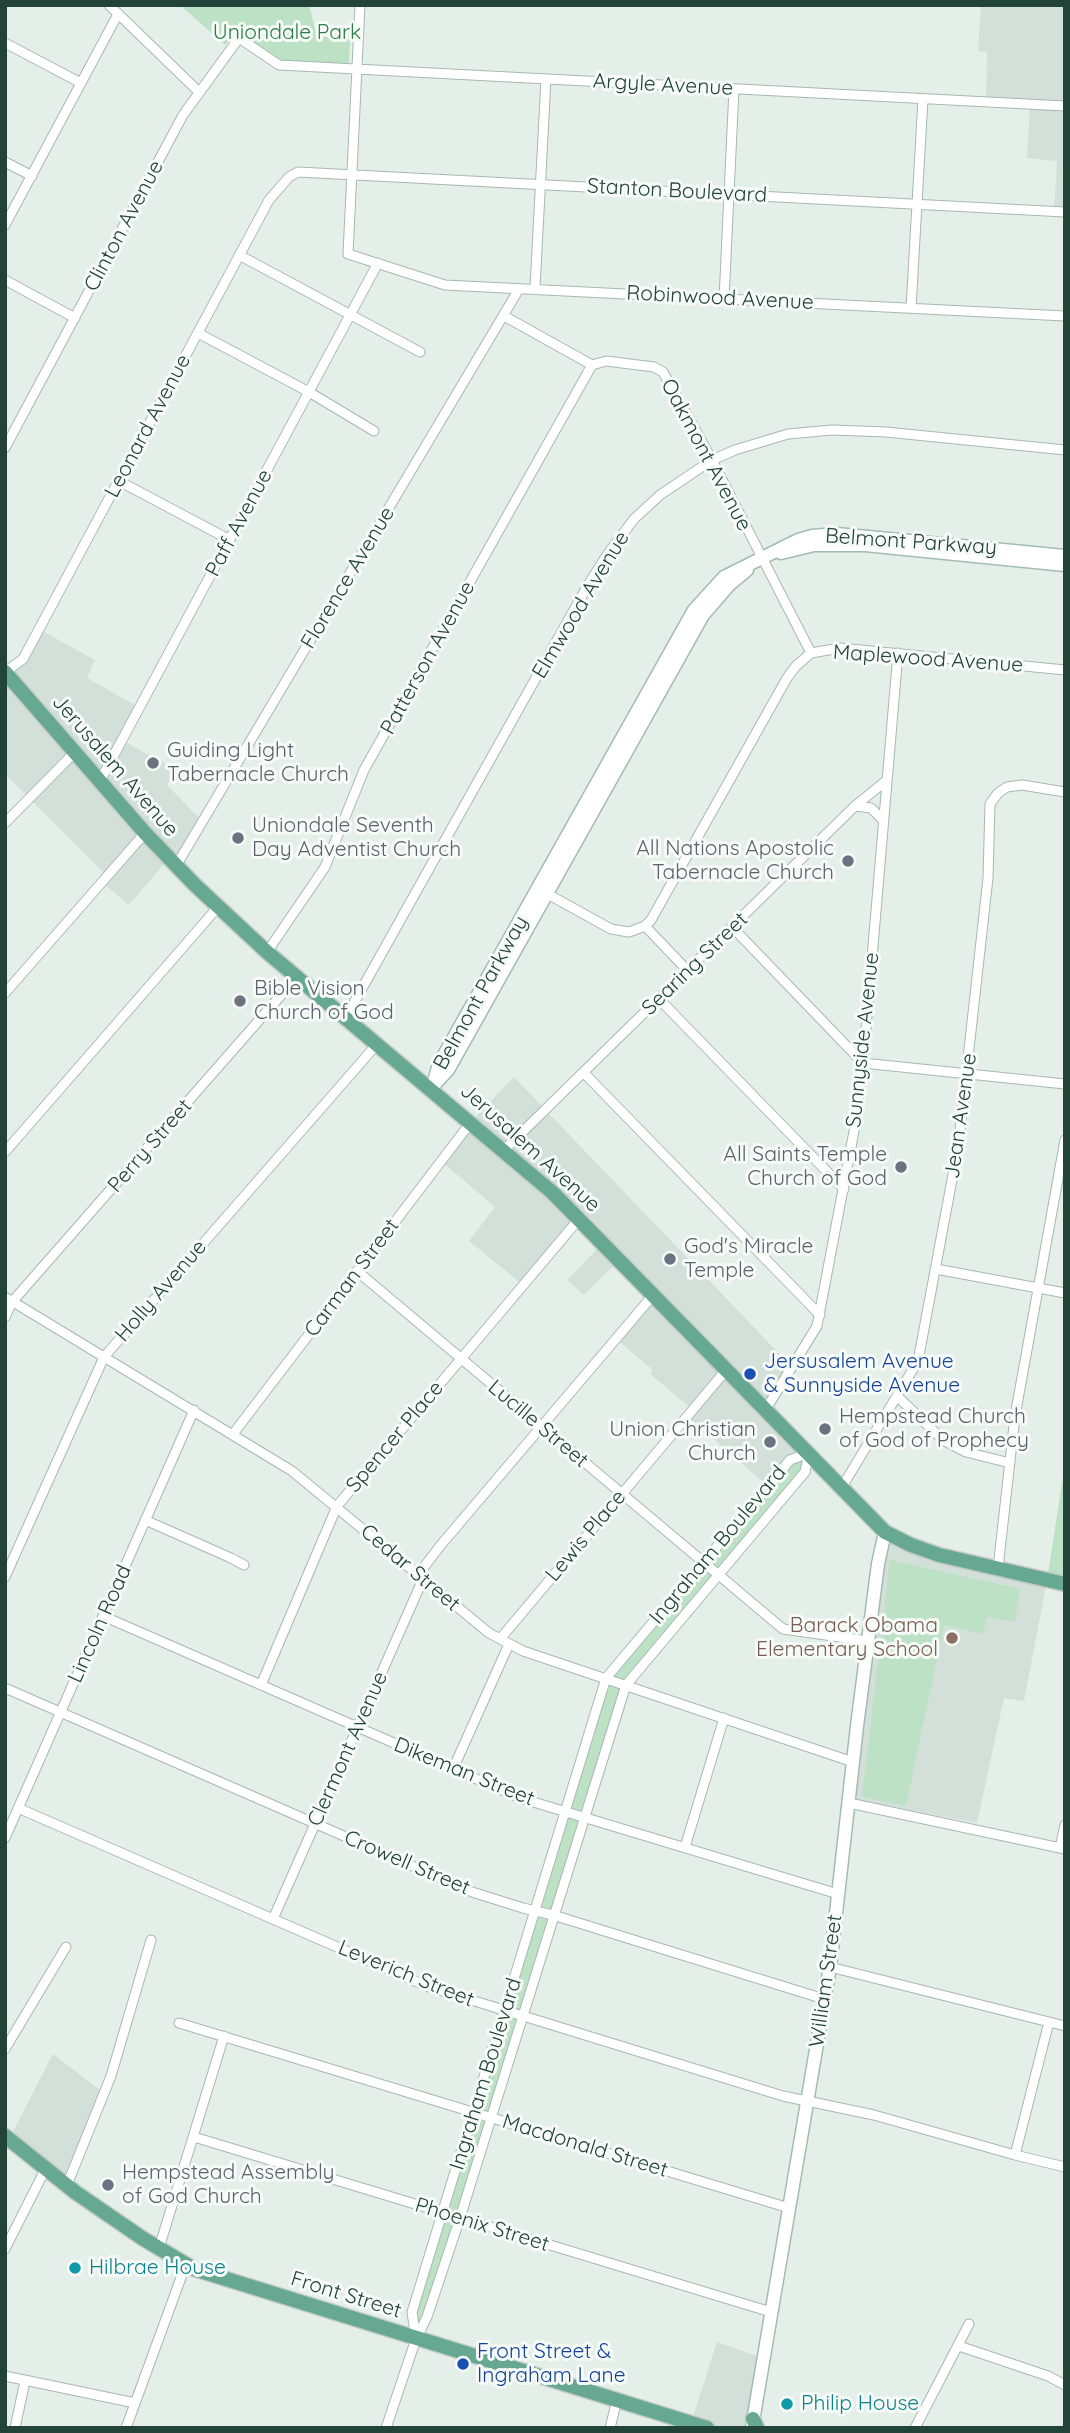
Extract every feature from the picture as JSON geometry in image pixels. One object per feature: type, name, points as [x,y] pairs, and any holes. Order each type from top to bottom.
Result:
[{"type":"main road","name":"Jerusalem Avenue","points":[[5,673],[145,833],[218,908],[504,1150],[579,1219],[885,1532],[939,1555],[1065,1584]]},
{"type":"main road","name":"Front Street","points":[[5,2136],[67,2185],[186,2264],[226,2280],[707,2428]]},
{"type":"street","points":[[109,5],[200,92]]},
{"type":"street","points":[[352,175],[360,5]]},
{"type":"street","points":[[5,225],[118,14]]},
{"type":"street","name":"Clinton Avenue","points":[[5,447],[183,115],[239,38],[264,55]]},
{"type":"street","points":[[5,43],[81,83]]},
{"type":"street","name":"Argyle Avenue","points":[[264,55],[279,65],[357,70],[1065,106]]},
{"type":"street","points":[[535,288],[546,79]]},
{"type":"street","points":[[724,299],[734,89]]},
{"type":"street","points":[[911,308],[923,99]]},
{"type":"street","points":[[5,162],[32,176]]},
{"type":"street","name":"Stanton Boulevard","points":[[289,177],[303,172],[1065,212]]},
{"type":"street","name":"Robinwood Avenue","points":[[352,175],[348,254],[445,285],[1065,316]]},
{"type":"street","name":"Leonard Avenue","points":[[5,673],[23,659],[269,200],[289,177]]},
{"type":"street","points":[[239,255],[420,352]]},
{"type":"street","name":"Paff Avenue","points":[[100,781],[378,263]]},
{"type":"street","points":[[5,280],[75,318]]},
{"type":"street","name":"Florence Avenue","points":[[176,866],[519,289]]},
{"type":"street","name":"Oakmont Avenue","points":[[504,316],[592,365],[606,362],[654,368],[663,372],[712,460],[811,653]]},
{"type":"street","points":[[198,332],[374,430]]},
{"type":"street","name":"Patterson Avenue","points":[[267,952],[324,867],[364,770],[592,365]]},
{"type":"street","name":"Elmwood Avenue","points":[[346,1017],[607,555],[634,519],[660,495],[712,460],[772,438],[832,430],[886,432],[1065,450]]},
{"type":"street","points":[[118,481],[230,540]]},
{"type":"street","name":"Belmont Parkway","points":[[432,1088],[448,1070],[486,991],[675,656],[709,607],[729,585],[761,558],[814,545],[866,540],[989,553],[1065,565]]},
{"type":"street","name":"Belmont Parkway","points":[[989,553],[1065,556]]},
{"type":"street","name":"Maplewood Avenue","points":[[645,926],[651,920],[786,678],[811,653],[840,648],[1065,670]]},
{"type":"street","name":"Sunnyside Avenue","points":[[766,1409],[814,1332],[820,1315],[844,1189],[863,1063],[898,653]]},
{"type":"street","points":[[5,823],[75,752]]},
{"type":"street","name":"Searing Street","points":[[504,1150],[855,806],[887,780]]},
{"type":"street","name":"Jean Avenue","points":[[842,1487],[918,1361],[958,1149],[988,878],[990,804],[998,793],[1007,787],[1022,785],[1065,792]]},
{"type":"street","points":[[855,806],[871,808],[883,821]]},
{"type":"street","points":[[5,993],[145,833]]},
{"type":"street","points":[[543,891],[611,929],[629,932],[645,926],[688,971]]},
{"type":"street","points":[[5,1152],[218,908]]},
{"type":"street","points":[[733,928],[863,1063],[1065,1084]]},
{"type":"street","name":"Perry Street","points":[[5,1317],[9,1300],[297,977]]},
{"type":"street","points":[[659,999],[844,1189]]},
{"type":"street","name":"Holly Avenue","points":[[5,1577],[104,1357],[378,1043]]},
{"type":"street","points":[[584,1073],[820,1315]]},
{"type":"street","name":"Carman Street","points":[[233,1434],[471,1122]]},
{"type":"street","points":[[998,1568],[1015,1416],[1065,1140]]},
{"type":"street","name":"Spencer Place","points":[[261,1685],[337,1506],[579,1219]]},
{"type":"street","points":[[936,1269],[1065,1293]]},
{"type":"street","name":"Lucille Street","points":[[357,1271],[783,1629],[868,1641]]},
{"type":"street","name":"Clermont Avenue","points":[[273,1919],[420,1577],[653,1294]]},
{"type":"street","name":"Cedar Street","points":[[9,1300],[292,1471],[489,1633],[606,1678],[853,1762]]},
{"type":"street","name":"Lewis Place","points":[[453,1769],[504,1641],[621,1494],[727,1369]]},
{"type":"street","points":[[898,1397],[943,1440],[966,1452],[1010,1463]]},
{"type":"street","name":"Lincoln Road","points":[[5,1838],[194,1410]]},
{"type":"street","name":"Ingraham Boulevard","points":[[415,2339],[412,2312],[606,1678],[790,1460],[809,1453]]},
{"type":"street","name":"Ingraham Boulevard","points":[[415,2339],[427,2317],[460,2218],[626,1685],[805,1472],[809,1453]]},
{"type":"street","points":[[145,1520],[244,1565]]},
{"type":"street","name":"William Street","points":[[754,2425],[830,1967],[868,1641],[885,1532]]},
{"type":"street","name":"Dikeman Street","points":[[103,1616],[520,1798],[838,1894]]},
{"type":"street","name":"Crowell Street","points":[[5,1688],[472,1892],[824,1999]]},
{"type":"street","points":[[685,1847],[724,1718]]},
{"type":"street","points":[[849,1803],[1063,1849],[1065,1825]]},
{"type":"street","name":"Leverich Street","points":[[18,1808],[429,1987],[783,2096],[874,2115],[1065,2167]]},
{"type":"street","points":[[67,2185],[111,2076],[151,1940]]},
{"type":"street","points":[[5,2049],[66,1947]]},
{"type":"street","points":[[830,1967],[1065,2026]]},
{"type":"street","points":[[1015,2155],[1049,2022]]},
{"type":"street","name":"Macdonald Street","points":[[179,2023],[789,2208]]},
{"type":"street","points":[[159,2248],[223,2036]]},
{"type":"street","name":"Phoenix Street","points":[[194,2137],[771,2312]]},
{"type":"street","points":[[5,2249],[46,2168]]},
{"type":"street","points":[[126,2428],[186,2264]]},
{"type":"street","points":[[915,2428],[969,2323]]},
{"type":"street","points":[[386,2428],[415,2339]]},
{"type":"street","points":[[959,2346],[1048,2376],[1065,2385]]},
{"type":"street","points":[[5,2376],[135,2403]]},
{"type":"street","points":[[16,2428],[25,2381]]},
{"type":"street","points":[[610,2428],[617,2400]]},
{"type":"shaded area","points":[[981,5],[1065,5],[1065,212],[1054,212],[1057,161],[1027,158],[1030,105],[986,102],[987,52],[978,51]]},
{"type":"shaded area","points":[[39,629],[95,660],[87,678],[140,708],[123,741],[175,769],[167,785],[203,822],[176,866],[168,859],[129,905],[102,882],[107,876],[5,774],[5,672],[23,659]]},
{"type":"shaded area","points":[[514,1077],[792,1367],[766,1409],[809,1453],[768,1486],[687,1416],[692,1409],[650,1374],[653,1370],[616,1339],[653,1295],[619,1260],[584,1295],[567,1280],[603,1243],[579,1219],[523,1285],[469,1241],[495,1207],[441,1161],[471,1122]]},
{"type":"shaded area","name":"Barack Obama Elementary School","points":[[885,1532],[911,1545],[1047,1580],[1024,1701],[1004,1698],[977,1823],[849,1798]]},
{"type":"shaded area","points":[[53,2054],[105,2094],[67,2185],[9,2139]]},
{"type":"shaded area","points":[[717,2342],[763,2358],[752,2428],[707,2428],[691,2423]]},
{"type":"green space","name":"Uniondale Park","points":[[180,5],[309,5],[317,36],[350,39],[349,62],[284,62],[236,31],[225,45]]},
{"type":"green space","points":[[809,1453],[805,1472],[626,1685],[491,2118],[416,2339],[412,2312],[606,1678],[790,1460]]},
{"type":"green space","points":[[1065,1464],[1065,1584],[1047,1580]]},
{"type":"green space","points":[[890,1560],[1020,1589],[1015,1622],[987,1617],[983,1634],[944,1625],[906,1806],[862,1797]]},
{"type":"place","name":"Guiding Light Tabernacle Church","points":[[153,763]]},
{"type":"place","name":"Uniondale Seventh Day Adventist Church","points":[[238,838]]},
{"type":"place","name":"All Nations Apostolic Tabernacle Church","points":[[848,861]]},
{"type":"place","name":"Bible Vision Church of God","points":[[240,1001]]},
{"type":"place","name":"All Saints Temple Church of God","points":[[901,1167]]},
{"type":"place","name":"God's Miracle Temple","points":[[670,1259]]},
{"type":"place","name":"Jersusalem Avenue & Sunnyside Avenue","points":[[750,1374]]},
{"type":"place","name":"Hempstead Church of God of Prophecy","points":[[825,1429]]},
{"type":"place","name":"Union Christian Church","points":[[770,1442]]},
{"type":"place","name":"Barack Obama Elementary School","points":[[952,1638]]},
{"type":"place","name":"Hempstead Assembly of God Church","points":[[108,2185]]},
{"type":"place","name":"Hilbrae House","points":[[75,2268]]},
{"type":"place","name":"Front Street & Ingraham Lane","points":[[463,2364]]},
{"type":"place","name":"Philip House","points":[[787,2404]]}]
